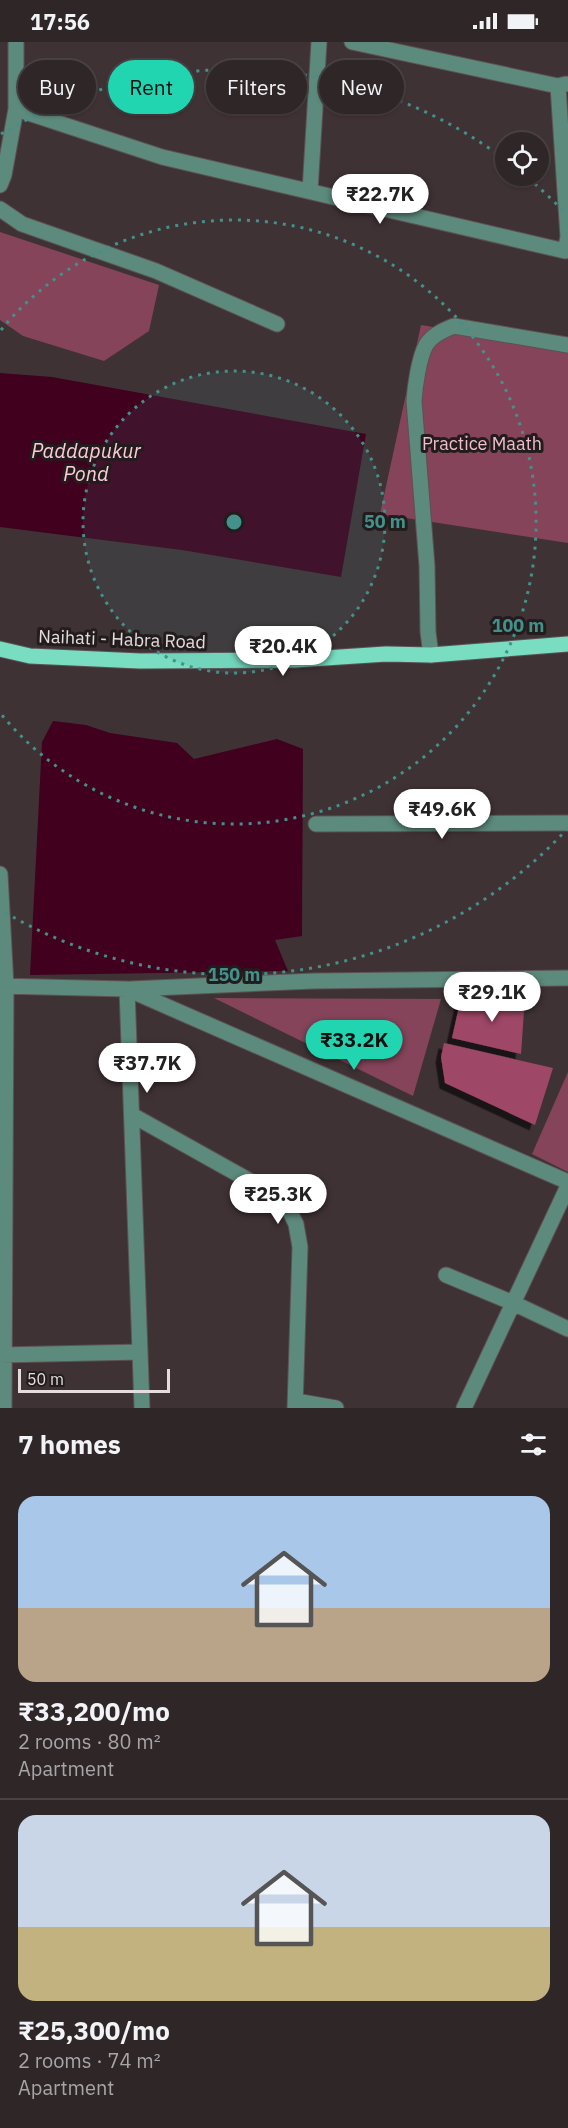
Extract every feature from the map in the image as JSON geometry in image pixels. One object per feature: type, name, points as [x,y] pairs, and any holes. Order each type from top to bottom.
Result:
[{"type":"main road","name":"Naihati - Habra Road","points":[[0,649],[30,656],[140,661],[295,660],[386,654],[431,655],[568,644]]},
{"type":"street","points":[[0,185],[4,175],[16,109],[16,42]]},
{"type":"street","points":[[310,191],[319,42]]},
{"type":"street","points":[[16,109],[162,157],[567,254],[563,84],[352,42]]},
{"type":"street","points":[[0,209],[22,224],[156,271],[277,324]]},
{"type":"street","points":[[431,655],[428,632],[427,566],[414,401],[416,377],[426,345],[437,334],[454,326],[568,345]]},
{"type":"street","points":[[316,824],[568,823]]},
{"type":"street","points":[[0,874],[3,986],[2,1355],[4,1408]]},
{"type":"street","points":[[3,986],[127,989],[314,981],[568,978]]},
{"type":"street","points":[[127,989],[142,1408]]},
{"type":"street","points":[[127,989],[568,1184],[464,1408]]},
{"type":"street","points":[[132,1115],[284,1200],[296,1224],[300,1247],[296,1405],[336,1408]]},
{"type":"street","points":[[446,1275],[568,1329]]},
{"type":"street","points":[[2,1355],[140,1352]]},
{"type":"green space","points":[[0,232],[159,285],[149,331],[104,361],[23,336],[0,320]]},
{"type":"green space","name":"Practice Maath","points":[[421,325],[568,349],[568,543],[380,514]]},
{"type":"green space","points":[[214,998],[441,999],[413,1096]]},
{"type":"green space","points":[[568,1072],[568,1172],[532,1154]]},
{"type":"water","name":"Paddapukur Pond","points":[[0,373],[52,377],[366,434],[341,577],[182,550],[0,527]]},
{"type":"water","points":[[53,721],[86,725],[110,733],[177,743],[194,759],[277,739],[303,749],[302,936],[275,940],[288,971],[30,975],[42,742]]},
{"type":"building","points":[[525,997],[521,1054],[452,1038],[460,1002]]},
{"type":"building","points":[[444,1043],[553,1068],[535,1125],[445,1083],[441,1057]]}]
